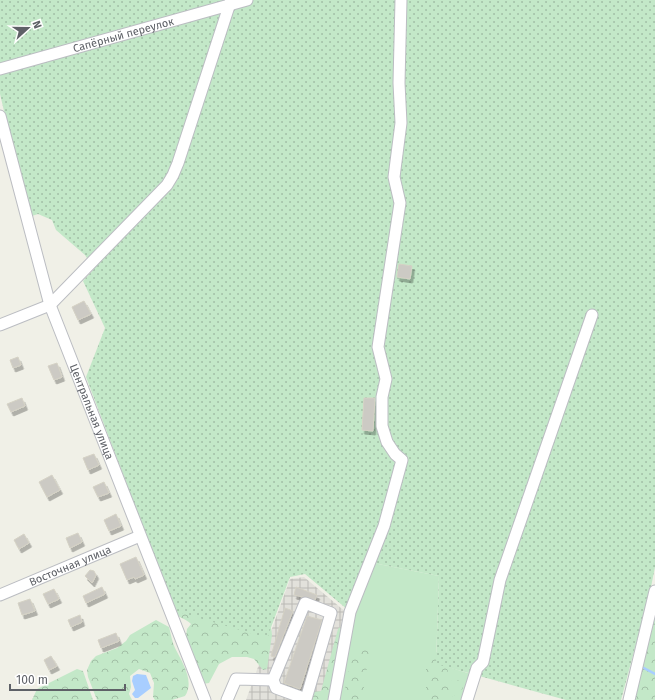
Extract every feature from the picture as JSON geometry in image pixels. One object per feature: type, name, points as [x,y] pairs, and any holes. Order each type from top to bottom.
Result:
[{"type":"street","name":"Сапёрный переулок","points":[[0,69],[230,1],[247,0]]},
{"type":"street","points":[[334,700],[350,612],[384,526],[402,460],[394,454],[387,442],[382,426],[382,397],[386,378],[378,347],[400,203],[394,177],[401,123],[399,83],[401,0]]},
{"type":"street","points":[[0,325],[50,305],[160,192],[174,175],[230,1]]},
{"type":"street","name":"Центральная улица","points":[[0,116],[50,305],[205,700]]},
{"type":"street","points":[[467,700],[477,668],[483,662],[500,580],[592,315]]},
{"type":"street","name":"Восточная улица","points":[[0,595],[140,536]]},
{"type":"street","points":[[629,700],[655,591]]},
{"type":"street","points":[[305,603],[331,613],[306,699],[276,688],[273,680],[305,603]]},
{"type":"street","points":[[227,700],[236,680],[273,680]]},
{"type":"shaded area","points":[[304,577],[347,613],[330,700],[246,700],[290,579]]},
{"type":"green space","points":[[0,0],[655,0],[655,567],[650,592],[621,700],[566,700],[436,664],[439,576],[373,563],[363,563],[348,610],[305,574],[290,577],[267,638],[175,611],[86,377],[105,328],[83,281],[94,269],[85,255],[56,230],[52,220],[38,214],[29,217],[0,94]]},
{"type":"green space","points":[[290,551],[270,620],[272,635],[267,669],[263,670],[254,659],[247,657],[232,657],[219,664],[209,683],[202,684],[186,636],[187,629],[191,624],[174,613],[174,599]]},
{"type":"green space","points":[[373,563],[439,576],[436,663],[474,675],[466,700],[338,700],[353,613]]},
{"type":"green space","points":[[655,614],[655,700],[632,700]]},
{"type":"green space","points":[[156,620],[169,627],[174,646],[184,665],[189,684],[185,696],[172,700],[155,700],[153,697],[154,683],[150,673],[139,669],[130,676],[131,687],[129,694],[132,700],[97,700],[88,677],[87,670],[91,661],[96,656],[117,648],[126,641],[130,635]]},
{"type":"green space","points":[[340,627],[341,631],[329,700],[312,700],[314,692],[321,691],[338,629]]},
{"type":"green space","points":[[361,647],[368,650],[369,654],[362,700],[343,700],[351,662],[357,650]]},
{"type":"green space","points":[[435,652],[439,653],[444,659],[450,680],[453,682],[459,680],[464,685],[461,692],[451,697],[450,700],[426,700],[426,659]]},
{"type":"green space","points":[[77,669],[83,671],[93,700],[32,700],[37,689]]},
{"type":"water","points":[[137,674],[146,675],[151,688],[138,698],[135,698],[132,694],[135,690],[132,681],[133,676]]},
{"type":"building","points":[[399,264],[412,266],[410,279],[397,277]]},
{"type":"building","points":[[84,301],[91,314],[78,320],[72,307]]},
{"type":"building","points":[[18,357],[21,365],[13,368],[10,360]]},
{"type":"building","points":[[57,363],[62,377],[54,380],[48,366]]},
{"type":"building","points":[[22,398],[25,406],[11,412],[7,404]]},
{"type":"building","points":[[364,398],[375,398],[373,431],[362,430]]},
{"type":"building","points":[[94,454],[99,465],[88,470],[83,458]]},
{"type":"building","points":[[52,475],[60,490],[47,497],[39,482]]},
{"type":"building","points":[[104,482],[109,493],[98,497],[93,487]]},
{"type":"building","points":[[116,514],[121,526],[109,531],[104,520]]},
{"type":"building","points":[[78,533],[82,542],[70,548],[66,538]]},
{"type":"building","points":[[24,534],[29,543],[19,549],[14,540]]},
{"type":"building","points":[[136,557],[144,575],[135,579],[134,577],[127,580],[120,564]]},
{"type":"building","points":[[90,570],[94,571],[96,575],[92,583],[85,576]]},
{"type":"building","points":[[102,587],[105,594],[86,603],[83,596]]},
{"type":"building","points":[[296,587],[317,595],[315,600],[294,595]]},
{"type":"building","points":[[54,589],[59,599],[48,604],[43,594]]},
{"type":"building","points":[[30,599],[35,611],[22,615],[18,603]]},
{"type":"building","points":[[285,608],[293,611],[275,657],[271,656]]},
{"type":"building","points":[[80,615],[82,622],[71,627],[68,620]]},
{"type":"building","points":[[307,616],[322,620],[300,689],[284,683]]},
{"type":"building","points":[[116,633],[119,641],[101,648],[98,640]]},
{"type":"building","points":[[51,656],[57,666],[49,670],[44,660]]},
{"type":"waterway","points":[[640,666],[655,674]]}]
